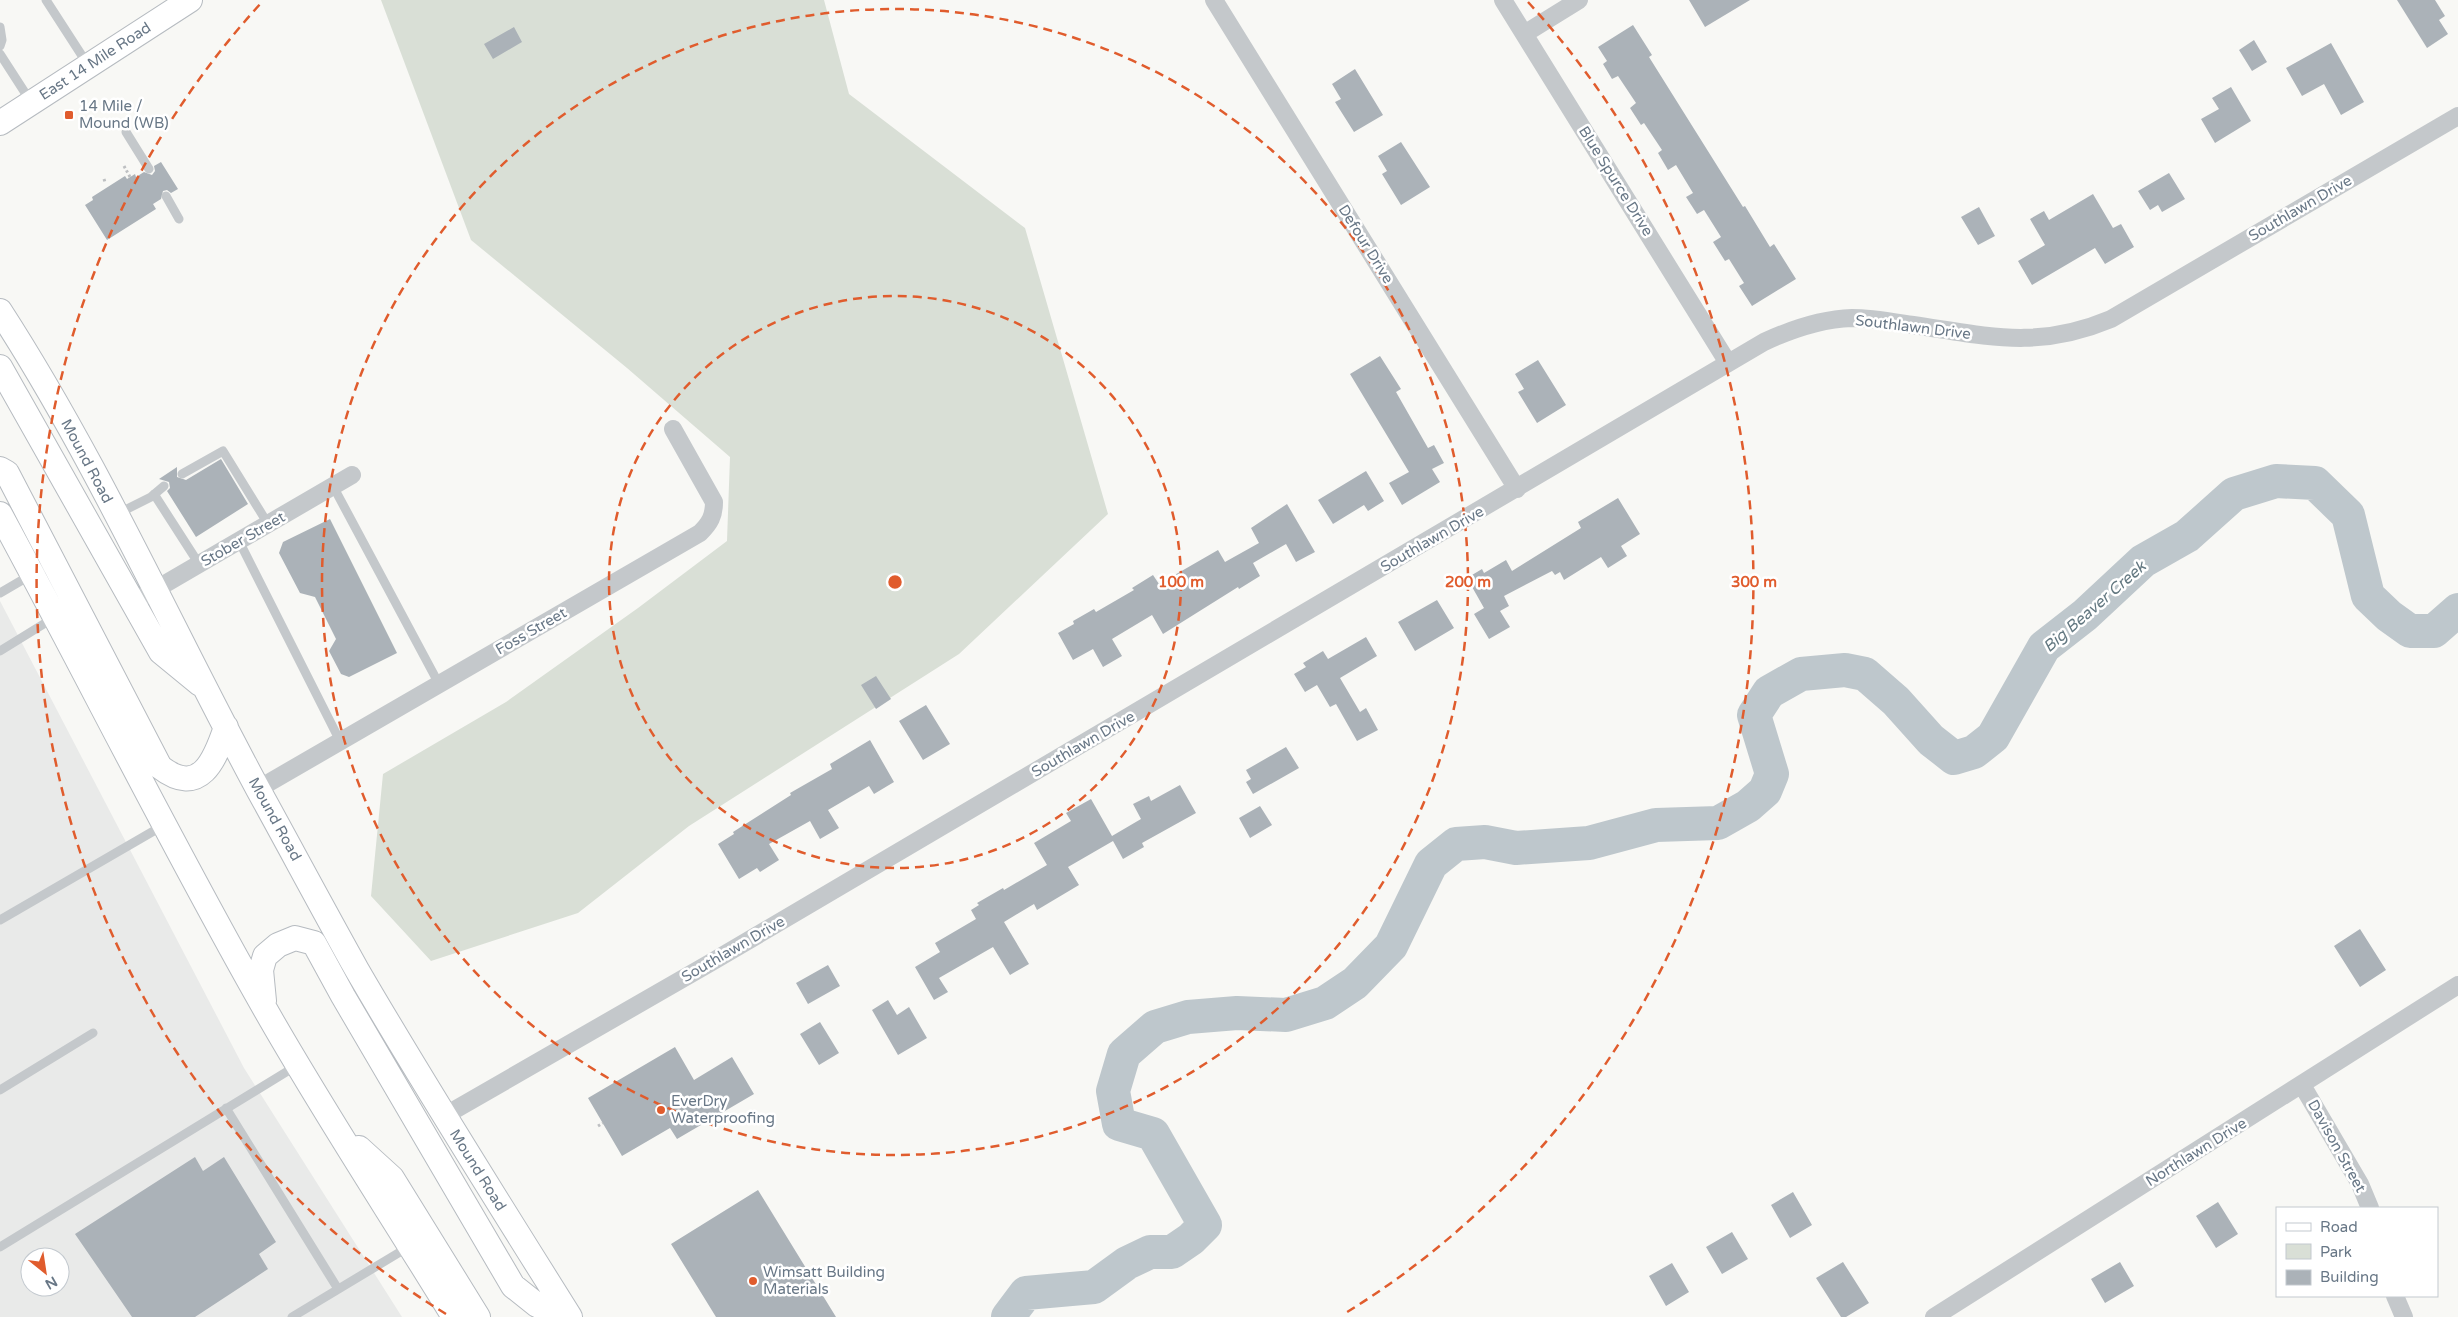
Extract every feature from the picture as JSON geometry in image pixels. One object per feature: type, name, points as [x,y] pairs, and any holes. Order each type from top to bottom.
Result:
[{"type":"main road","name":"East 14 Mile Road","points":[[0,122],[190,0]]},
{"type":"main road","name":"Mound Road","points":[[0,311],[60,410],[156,589],[258,789],[357,969],[444,1116],[570,1317]]},
{"type":"main road","points":[[0,366],[161,652],[207,690]]},
{"type":"main road","points":[[0,469],[7,473],[54,562],[66,611],[164,825],[265,1010],[336,1126],[478,1317]]},
{"type":"main road","points":[[0,514],[32,574],[66,611],[160,767],[170,774],[181,778],[194,778],[204,772],[218,753],[226,727]]},
{"type":"main road","points":[[265,1010],[261,970],[265,956],[278,945],[295,938],[314,943],[342,996],[513,1286],[537,1305],[562,1317]]},
{"type":"main road","points":[[419,1240],[454,1317]]},
{"type":"street","name":"Defour Drive","points":[[1214,0],[1517,489]]},
{"type":"street","name":"Blue Spurce Drive","points":[[1503,0],[1728,363]]},
{"type":"street","points":[[1524,34],[1579,0]]},
{"type":"street","name":"Southlawn Drive","points":[[444,1116],[728,953],[1728,363],[1791,330],[1821,322],[1852,318],[2016,339],[2048,338],[2089,328],[2111,319],[2458,116]]},
{"type":"street","name":"Foss Street","points":[[258,789],[688,542],[709,524],[714,513],[714,502],[673,429]]},
{"type":"street","name":"Stober Street","points":[[134,602],[352,475]]},
{"type":"street","name":"Northlawn Drive","points":[[1934,1317],[2458,985]]},
{"type":"street","name":"Davison Street","points":[[2302,1085],[2360,1184],[2370,1207]]},
{"type":"street","points":[[2395,1297],[2404,1317]]},
{"type":"lane","points":[[46,0],[88,65]]},
{"type":"lane","points":[[0,27],[2,40],[0,46]]},
{"type":"lane","points":[[0,54],[31,103]]},
{"type":"lane","points":[[126,132],[149,169]]},
{"type":"lane","points":[[166,196],[179,219]]},
{"type":"lane","points":[[182,474],[223,451],[268,524]]},
{"type":"lane","points":[[116,514],[154,494],[164,486]]},
{"type":"lane","points":[[333,486],[440,684]]},
{"type":"lane","points":[[154,494],[198,564]]},
{"type":"lane","points":[[239,541],[340,742]]},
{"type":"lane","points":[[0,593],[54,562]]},
{"type":"lane","points":[[0,651],[66,611]]},
{"type":"lane","points":[[0,920],[164,825]]},
{"type":"lane","points":[[0,1090],[93,1033]]},
{"type":"lane","points":[[0,1247],[299,1064]]},
{"type":"lane","points":[[226,1108],[338,1289]]},
{"type":"lane","points":[[292,1317],[419,1240]]},
{"type":"path","points":[[124,166],[130,177]]},
{"type":"path","points":[[598,1126],[603,1123]]},
{"type":"shaded area","points":[[0,601],[244,1068],[402,1317],[0,1317]]},
{"type":"green space","points":[[381,0],[824,0],[849,94],[1025,228],[1108,514],[959,654],[689,826],[578,913],[431,961],[371,896],[383,774],[506,702],[638,608],[727,541],[730,457],[627,368],[471,240]]},
{"type":"building","points":[[1689,0],[1750,0],[1705,27]]},
{"type":"building","points":[[2397,0],[2435,0],[2445,16],[2439,20],[2448,34],[2427,48]]},
{"type":"building","points":[[1633,25],[1652,55],[1649,57],[1743,207],[1745,206],[1770,247],[1774,244],[1796,279],[1752,306],[1739,286],[1744,283],[1729,259],[1725,261],[1713,242],[1721,237],[1704,210],[1697,214],[1686,197],[1693,193],[1676,165],[1668,170],[1658,153],[1662,150],[1644,123],[1641,125],[1630,108],[1636,103],[1618,76],[1612,79],[1603,64],[1607,61],[1598,47]]},
{"type":"building","points":[[514,27],[522,42],[493,59],[484,44]]},
{"type":"building","points":[[2254,40],[2267,62],[2252,71],[2239,50]]},
{"type":"building","points":[[2331,43],[2364,102],[2341,115],[2324,84],[2302,96],[2286,68]]},
{"type":"building","points":[[1355,69],[1383,115],[1354,132],[1335,102],[1341,99],[1332,84]]},
{"type":"building","points":[[2231,87],[2251,121],[2215,143],[2201,119],[2219,109],[2212,98]]},
{"type":"building","points":[[1401,142],[1430,187],[1401,205],[1382,174],[1387,171],[1378,156]]},
{"type":"building","points":[[161,162],[178,189],[171,193],[167,190],[163,191],[161,199],[153,204],[156,209],[107,240],[85,205],[93,200],[92,197],[125,176],[127,179],[135,174],[136,177],[144,172],[152,175],[155,171],[154,166]]},
{"type":"building","points":[[2169,173],[2185,199],[2162,212],[2158,205],[2150,210],[2138,191]]},
{"type":"building","points":[[2093,194],[2113,228],[2121,224],[2134,247],[2105,264],[2095,248],[2032,285],[2018,261],[2045,245],[2030,219],[2044,211],[2049,220]]},
{"type":"building","points":[[1979,207],[1995,236],[1978,245],[1961,217]]},
{"type":"building","points":[[1380,356],[1401,389],[1396,392],[1428,448],[1434,445],[1444,463],[1432,469],[1440,482],[1402,505],[1389,483],[1409,472],[1350,374]]},
{"type":"building","points":[[1538,360],[1566,405],[1537,423],[1518,392],[1524,389],[1515,374]]},
{"type":"building","points":[[221,459],[248,504],[196,537],[167,491],[170,488],[169,482],[159,479],[177,467],[177,477],[186,480]]},
{"type":"building","points":[[1366,471],[1384,501],[1368,511],[1364,505],[1333,524],[1318,500]]},
{"type":"building","points":[[1618,498],[1640,534],[1621,546],[1627,556],[1608,568],[1601,557],[1564,580],[1560,572],[1555,575],[1552,571],[1504,596],[1509,606],[1500,611],[1510,627],[1489,639],[1474,614],[1484,608],[1467,578],[1482,569],[1484,573],[1506,560],[1512,571],[1581,528],[1578,522]]},
{"type":"building","points":[[1287,504],[1315,552],[1296,562],[1286,544],[1253,563],[1260,576],[1239,589],[1238,587],[1163,634],[1152,615],[1112,639],[1122,656],[1103,667],[1093,649],[1073,660],[1058,633],[1074,624],[1073,621],[1094,609],[1096,612],[1134,590],[1132,588],[1153,575],[1159,584],[1218,550],[1225,562],[1259,543],[1251,528]]},
{"type":"building","points":[[330,519],[397,653],[349,677],[341,674],[329,651],[336,639],[315,597],[300,593],[279,553],[283,542]]},
{"type":"building","points":[[1437,600],[1454,628],[1415,651],[1398,622]]},
{"type":"building","points":[[1366,637],[1377,656],[1340,678],[1360,712],[1366,708],[1378,730],[1357,741],[1336,704],[1330,707],[1317,685],[1305,692],[1294,674],[1306,667],[1303,663],[1323,651],[1328,659]]},
{"type":"building","points":[[876,676],[891,699],[876,709],[861,685]]},
{"type":"building","points":[[926,705],[950,744],[923,760],[899,721]]},
{"type":"building","points":[[870,740],[894,782],[874,794],[869,786],[828,810],[839,828],[820,839],[810,821],[769,844],[779,860],[760,872],[757,868],[739,879],[718,844],[734,834],[733,832],[791,795],[790,793],[832,769],[830,764]]},
{"type":"building","points":[[1286,747],[1299,768],[1253,794],[1246,782],[1251,779],[1246,770]]},
{"type":"building","points":[[1180,785],[1196,813],[1142,843],[1144,847],[1123,859],[1113,841],[1068,867],[1079,885],[1037,910],[1034,904],[1004,922],[1029,964],[1010,975],[993,947],[939,978],[948,992],[934,1000],[915,967],[940,952],[935,943],[976,919],[971,910],[979,905],[977,903],[1047,865],[1034,843],[1071,821],[1066,813],[1091,799],[1112,836],[1141,819],[1133,804],[1149,796],[1151,801]]},
{"type":"building","points":[[1260,806],[1272,825],[1250,838],[1239,818]]},
{"type":"building","points":[[2360,929],[2386,970],[2360,987],[2334,946]]},
{"type":"building","points":[[828,965],[840,986],[808,1004],[796,983]]},
{"type":"building","points":[[888,1000],[897,1015],[909,1007],[927,1038],[898,1055],[872,1010]]},
{"type":"building","points":[[820,1022],[839,1053],[819,1065],[800,1034]]},
{"type":"building","name":"EverDry Waterproofing","points":[[675,1047],[694,1080],[732,1057],[754,1094],[677,1139],[670,1128],[622,1156],[588,1098]]},
{"type":"building","points":[[195,1157],[203,1171],[224,1157],[276,1242],[259,1254],[268,1269],[195,1317],[132,1317],[75,1234]]},
{"type":"building","name":"Wimsatt Building Materials","points":[[758,1190],[836,1317],[716,1317],[671,1244]]},
{"type":"building","points":[[1793,1192],[1812,1225],[1790,1238],[1771,1205]]},
{"type":"building","points":[[2218,1202],[2238,1234],[2216,1248],[2196,1216]]},
{"type":"building","points":[[1732,1232],[1748,1259],[1722,1274],[1706,1247]]},
{"type":"building","points":[[1843,1262],[1869,1303],[1846,1317],[1841,1317],[1816,1278]]},
{"type":"building","points":[[2120,1262],[2134,1286],[2105,1303],[2091,1279]]},
{"type":"building","points":[[1672,1263],[1689,1292],[1666,1306],[1649,1276]]},
{"type":"waterway","name":"Big Beaver Creek","points":[[1008,1317],[1026,1293],[1094,1287],[1127,1263],[1150,1252],[1172,1252],[1191,1239],[1205,1225],[1153,1134],[1119,1124],[1113,1091],[1124,1054],[1155,1027],[1188,1017],[1237,1013],[1286,1015],[1325,1003],[1355,983],[1391,946],[1431,864],[1456,844],[1485,842],[1516,848],[1589,843],[1656,825],[1718,823],[1748,806],[1765,791],[1772,774],[1754,715],[1769,692],[1801,674],[1845,670],[1865,674],[1896,701],[1931,740],[1954,758],[1974,752],[1993,737],[2044,647],[2085,615],[2143,561],[2187,536],[2234,494],[2276,481],[2315,483],[2348,515],[2368,596],[2389,616],[2410,631],[2434,631],[2458,610]]},
{"type":"place","name":"14 Mile / Mound (WB)","points":[[69,115]]},
{"type":"place","name":"EverDry Waterproofing","points":[[661,1110]]},
{"type":"place","name":"Wimsatt Building Materials","points":[[753,1281]]}]
